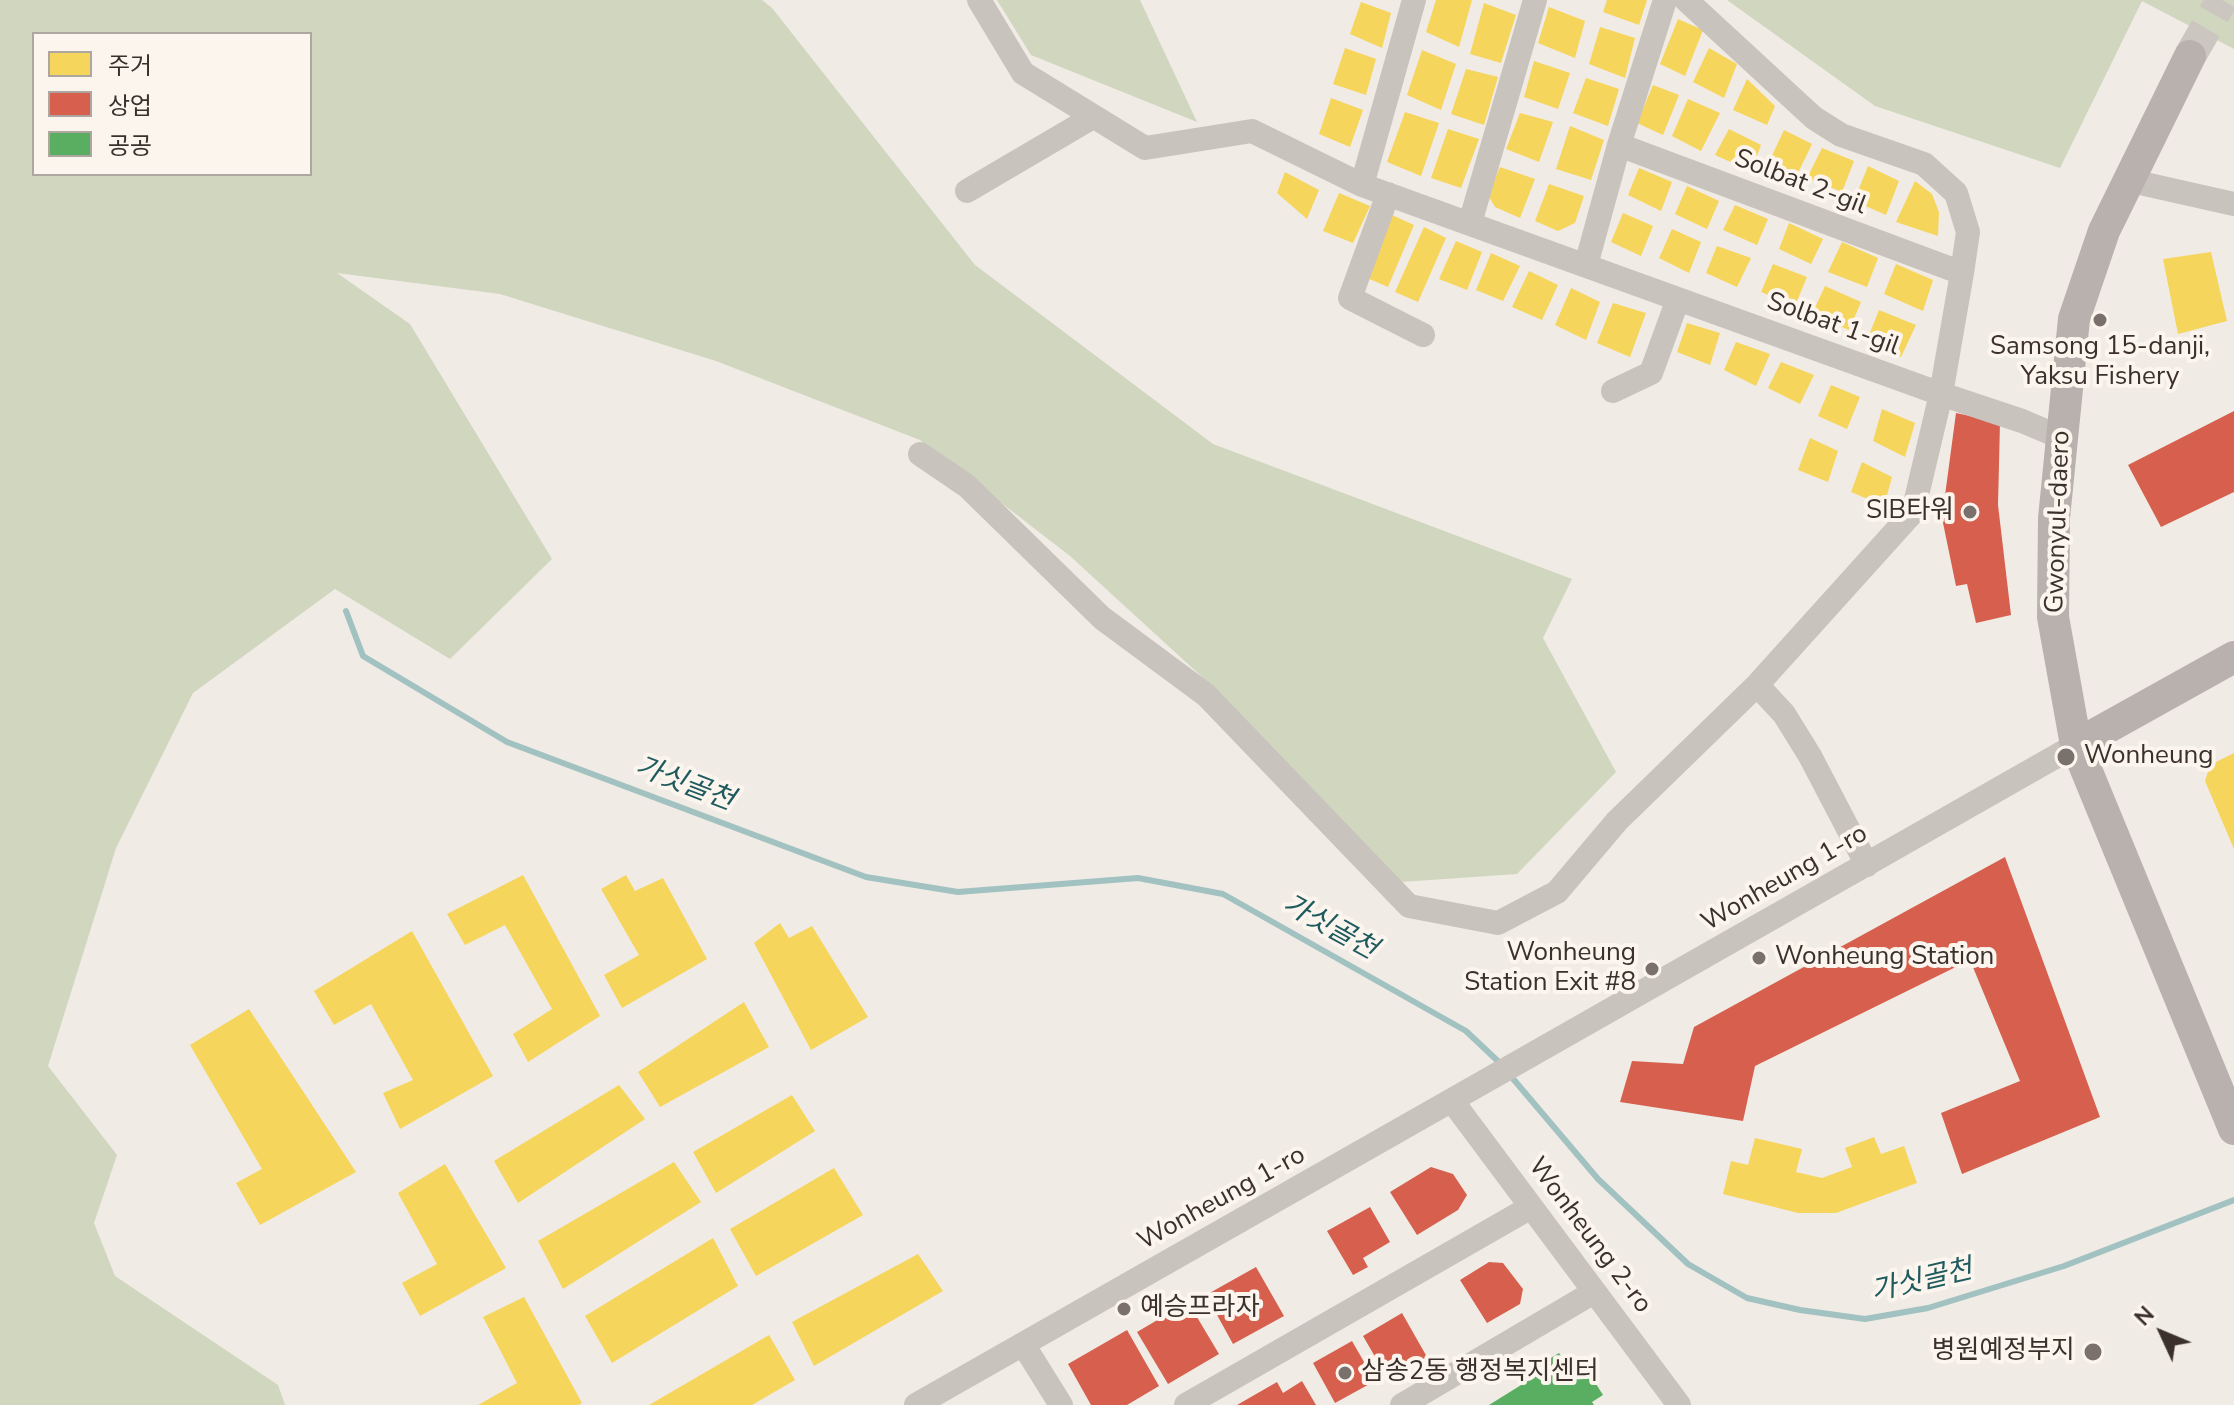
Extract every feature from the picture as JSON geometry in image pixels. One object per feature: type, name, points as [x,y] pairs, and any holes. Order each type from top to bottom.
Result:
[{"type":"main road","name":"Gwonyul-daero","points":[[2190,56],[2104,231],[2074,319],[2054,518],[2053,617],[2076,745],[2234,1129]]},
{"type":"main road","points":[[2076,745],[2234,657]]},
{"type":"street","name":"Solbat 1-gil","points":[[979,0],[1023,73],[1145,148],[1252,131],[1362,185],[2060,437]]},
{"type":"street","points":[[1362,185],[1414,0]]},
{"type":"street","points":[[1470,223],[1535,0]]},
{"type":"street","points":[[1586,265],[1619,145],[1665,0]]},
{"type":"street","points":[[920,454],[967,486],[1102,618],[1206,695],[1409,906],[1498,923],[1557,892],[1617,821],[1757,685],[1913,512],[1941,394],[1968,232],[1956,193],[1924,164],[1841,135],[1814,118],[1686,0]]},
{"type":"street","points":[[967,191],[1093,117]]},
{"type":"street","name":"Solbat 2-gil","points":[[1619,145],[1962,273]]},
{"type":"street","points":[[2127,180],[2234,204]]},
{"type":"street","points":[[1388,194],[1350,298],[1423,335]]},
{"type":"street","points":[[1613,391],[1651,373],[1678,299]]},
{"type":"street","points":[[1757,685],[1784,714],[1810,756],[1867,865]]},
{"type":"street","name":"Wonheung 1-ro","points":[[916,1405],[2076,745]]},
{"type":"street","name":"Wonheung 2-ro","points":[[1453,1102],[1679,1405]]},
{"type":"street","points":[[1186,1405],[1531,1207]]},
{"type":"street","points":[[1402,1405],[1594,1292]]},
{"type":"street","points":[[1023,1344],[1061,1405]]},
{"type":"green space","points":[[0,0],[762,0],[772,8],[975,265],[1213,444],[1572,579],[1543,638],[1616,772],[1517,874],[1401,882],[1212,686],[1070,556],[920,440],[716,361],[500,294],[337,273],[410,324],[552,559],[450,659],[335,589],[193,693],[116,848],[48,1066],[117,1155],[94,1223],[115,1276],[278,1385],[285,1405],[0,1405]]},
{"type":"green space","points":[[997,0],[1140,0],[1197,122],[1031,55]]},
{"type":"green space","points":[[1727,0],[2234,0],[2234,49],[2142,1],[2060,168],[1875,106]]},
{"type":"building: 주거","points":[[1436,0],[1472,0],[1459,47],[1426,32]]},
{"type":"building: 주거","points":[[1607,0],[1647,0],[1639,25],[1603,12]]},
{"type":"building: 주거","points":[[1361,2],[1391,13],[1382,48],[1350,34]]},
{"type":"building: 주거","points":[[1484,3],[1516,15],[1501,63],[1470,54]]},
{"type":"building: 주거","points":[[1549,7],[1585,21],[1575,58],[1538,43]]},
{"type":"building: 주거","points":[[1678,19],[1703,30],[1685,76],[1660,64]]},
{"type":"building: 주거","points":[[1600,27],[1635,38],[1625,78],[1589,64]]},
{"type":"building: 주거","points":[[1345,48],[1376,59],[1366,95],[1333,84]]},
{"type":"building: 주거","points":[[1709,48],[1737,64],[1724,98],[1693,82]]},
{"type":"building: 주거","points":[[1422,50],[1456,64],[1441,110],[1407,95]]},
{"type":"building: 주거","points":[[1534,61],[1570,73],[1558,109],[1524,97]]},
{"type":"building: 주거","points":[[1466,69],[1498,77],[1484,125],[1451,114]]},
{"type":"building: 주거","points":[[1586,78],[1619,89],[1608,126],[1573,113]]},
{"type":"building: 주거","points":[[1747,79],[1775,106],[1767,125],[1733,110]]},
{"type":"building: 주거","points":[[1653,85],[1679,95],[1663,135],[1637,123]]},
{"type":"building: 주거","points":[[1331,98],[1363,110],[1350,147],[1319,134]]},
{"type":"building: 주거","points":[[1688,99],[1720,113],[1701,151],[1672,136]]},
{"type":"building: 주거","points":[[1405,112],[1439,123],[1421,176],[1387,162]]},
{"type":"building: 주거","points":[[1520,113],[1553,122],[1539,162],[1506,149]]},
{"type":"building: 주거","points":[[1570,126],[1604,140],[1591,180],[1556,169]]},
{"type":"building: 주거","points":[[1448,129],[1479,139],[1461,188],[1431,178]]},
{"type":"building: 주거","points":[[1729,129],[1761,145],[1751,171],[1715,155]]},
{"type":"building: 주거","points":[[1784,130],[1812,144],[1797,175],[1769,162]]},
{"type":"building: 주거","points":[[1822,148],[1854,161],[1842,192],[1807,178]]},
{"type":"building: 주거","points":[[1868,166],[1899,181],[1886,215],[1854,201]]},
{"type":"building: 주거","points":[[1500,167],[1535,179],[1520,218],[1495,207],[1488,195]]},
{"type":"building: 주거","points":[[1639,168],[1672,182],[1661,211],[1628,195]]},
{"type":"building: 주거","points":[[1285,172],[1319,190],[1307,219],[1277,193]]},
{"type":"building: 주거","points":[[1915,181],[1932,194],[1939,212],[1938,236],[1896,222]]},
{"type":"building: 주거","points":[[1549,184],[1584,196],[1575,223],[1558,231],[1535,221]]},
{"type":"building: 주거","points":[[1687,186],[1719,201],[1707,229],[1675,214]]},
{"type":"building: 주거","points":[[1339,193],[1370,206],[1353,243],[1323,231]]},
{"type":"building: 주거","points":[[1735,205],[1768,219],[1757,245],[1723,230]]},
{"type":"building: 주거","points":[[1623,213],[1653,226],[1641,256],[1611,242]]},
{"type":"building: 주거","points":[[1392,215],[1414,225],[1388,287],[1367,278]]},
{"type":"building: 주거","points":[[1789,223],[1823,239],[1811,264],[1779,249]]},
{"type":"building: 주거","points":[[1424,227],[1446,238],[1418,302],[1395,292]]},
{"type":"building: 주거","points":[[1672,229],[1701,242],[1689,273],[1659,258]]},
{"type":"building: 주거","points":[[1456,241],[1482,252],[1467,290],[1439,279]]},
{"type":"building: 주거","points":[[1842,242],[1878,258],[1867,287],[1828,272]]},
{"type":"building: 주거","points":[[1717,246],[1751,258],[1737,287],[1706,273]]},
{"type":"building: 주거","points":[[2211,252],[2227,321],[2178,334],[2163,259]]},
{"type":"building: 주거","points":[[1491,253],[1520,266],[1503,301],[1476,290]]},
{"type":"building: 주거","points":[[1773,264],[1807,277],[1795,306],[1761,292]]},
{"type":"building: 주거","points":[[1896,264],[1933,280],[1923,311],[1884,294]]},
{"type":"building: 주거","points":[[1529,271],[1558,285],[1542,320],[1512,307]]},
{"type":"building: 주거","points":[[1825,286],[1861,302],[1849,330],[1812,314]]},
{"type":"building: 주거","points":[[1571,288],[1600,302],[1586,340],[1555,325]]},
{"type":"building: 주거","points":[[1613,303],[1646,313],[1630,357],[1597,343]]},
{"type":"building: 주거","points":[[1879,310],[1916,325],[1901,357],[1867,340]]},
{"type":"building: 주거","points":[[1687,323],[1720,333],[1710,365],[1677,352]]},
{"type":"building: 주거","points":[[1736,342],[1770,354],[1756,386],[1724,370]]},
{"type":"building: 주거","points":[[1781,362],[1814,375],[1800,404],[1768,388]]},
{"type":"building: 주거","points":[[1831,385],[1860,397],[1847,429],[1818,416]]},
{"type":"building: 주거","points":[[1882,409],[1915,423],[1905,457],[1873,441]]},
{"type":"building: 주거","points":[[2234,419],[2234,484],[2162,518],[2137,469]]},
{"type":"building: 주거","points":[[1810,438],[1838,451],[1828,482],[1798,470]]},
{"type":"building: 주거","points":[[1862,462],[1892,477],[1884,506],[1851,492]]},
{"type":"building: 주거","points":[[2234,753],[2234,849],[2205,781],[2210,765]]},
{"type":"building: 주거","points":[[2002,866],[2036,950],[2006,964],[1996,943],[1868,1002],[1855,973],[1881,960],[1872,940],[1901,926],[1908,941],[1930,931],[1936,944],[1956,935],[1949,919],[1978,906],[1967,882]]},
{"type":"building: 주거","points":[[523,875],[600,1016],[528,1062],[513,1034],[552,1009],[505,925],[465,945],[447,914]]},
{"type":"building: 주거","points":[[626,875],[635,891],[663,878],[707,959],[622,1008],[604,975],[639,955],[601,889]]},
{"type":"building: 주거","points":[[780,923],[789,938],[812,926],[868,1017],[811,1050],[754,943]]},
{"type":"building: 주거","points":[[412,931],[493,1076],[400,1129],[383,1093],[413,1080],[371,1004],[334,1025],[314,991]]},
{"type":"building: 주거","points":[[744,1002],[769,1047],[660,1107],[638,1072]]},
{"type":"building: 주거","points":[[2045,1005],[2086,1113],[1967,1159],[1957,1131],[1979,1122],[1973,1107],[2048,1078],[2030,1031],[2008,1039],[2001,1022]]},
{"type":"building: 주거","points":[[1761,1007],[1742,1120],[1625,1101],[1632,1062],[1688,1071],[1698,1035],[1716,1035],[1723,1013]]},
{"type":"building: 주거","points":[[249,1009],[356,1172],[260,1225],[236,1183],[262,1169],[190,1045]]},
{"type":"building: 주거","points":[[619,1085],[645,1119],[518,1203],[494,1161]]},
{"type":"building: 주거","points":[[792,1095],[815,1131],[716,1193],[693,1152]]},
{"type":"building: 주거","points":[[1874,1137],[1881,1154],[1904,1146],[1917,1183],[1836,1213],[1798,1213],[1723,1194],[1731,1161],[1748,1165],[1755,1138],[1802,1149],[1796,1172],[1822,1178],[1852,1167],[1845,1148]]},
{"type":"building: 주거","points":[[674,1162],[701,1202],[563,1289],[538,1241]]},
{"type":"building: 주거","points":[[445,1164],[506,1268],[420,1316],[402,1283],[437,1264],[398,1193]]},
{"type":"building: 주거","points":[[834,1168],[863,1215],[756,1276],[730,1229]]},
{"type":"building: 주거","points":[[713,1238],[738,1286],[612,1363],[585,1316]]},
{"type":"building: 주거","points":[[918,1254],[943,1291],[814,1366],[792,1322]]},
{"type":"building: 주거","points":[[524,1297],[582,1403],[478,1405],[517,1383],[483,1317]]},
{"type":"building: 주거","points":[[769,1335],[795,1380],[752,1405],[649,1405]]},
{"type":"building: 상업","points":[[2234,411],[2234,492],[2161,527],[2128,465]]},
{"type":"building: 상업","name":"SIB타워","points":[[1956,413],[2000,422],[1998,505],[2011,615],[1976,623],[1967,584],[1956,586],[1942,518]]},
{"type":"building: 상업","points":[[2005,857],[2100,1117],[1962,1174],[1941,1113],[2020,1081],[1970,960],[1755,1066],[1743,1121],[1620,1102],[1632,1061],[1683,1064],[1694,1027]]},
{"type":"building: 상업","points":[[1431,1167],[1453,1174],[1467,1195],[1458,1210],[1417,1235],[1390,1192]]},
{"type":"building: 상업","points":[[1370,1207],[1390,1242],[1363,1258],[1368,1267],[1353,1275],[1327,1231]]},
{"type":"building: 상업","points":[[1489,1262],[1503,1263],[1523,1289],[1520,1304],[1487,1323],[1460,1280]]},
{"type":"building: 상업","points":[[1256,1267],[1284,1316],[1233,1344],[1206,1295]]},
{"type":"building: 상업","points":[[1188,1302],[1219,1354],[1168,1384],[1137,1332]]},
{"type":"building: 상업","points":[[1402,1313],[1427,1357],[1388,1379],[1363,1336]]},
{"type":"building: 상업","points":[[1127,1330],[1159,1386],[1127,1405],[1091,1405],[1068,1364]]},
{"type":"building: 상업","points":[[1352,1341],[1375,1381],[1335,1403],[1313,1363]]},
{"type":"building: 상업","points":[[1302,1381],[1316,1405],[1237,1405],[1277,1382],[1283,1393]]},
{"type":"building: 공공","points":[[1559,1353],[1574,1376],[1586,1368],[1603,1395],[1592,1402],[1594,1405],[1489,1405],[1542,1372],[1538,1366]]},
{"type":"waterway","name":"가싯골천","points":[[346,611],[363,656],[507,742],[866,877],[958,892],[1138,878],[1223,894],[1466,1031],[1502,1065]]},
{"type":"waterway","name":"가싯골천","points":[[1509,1074],[1598,1179],[1688,1264],[1747,1298],[1800,1310],[1865,1319],[1928,1308],[2064,1266],[2234,1200]]},
{"type":"tunnel","points":[[2190,56],[2222,0]]},
{"type":"place","name":"Samsong 15-danji, Yaksu Fishery","points":[[2100,320]]},
{"type":"place","name":"SIB타워","points":[[1970,512]]},
{"type":"place","name":"Wonheung","points":[[2066,757]]},
{"type":"place","name":"Wonheung Station","points":[[1759,958]]},
{"type":"place","name":"Wonheung Station Exit #8","points":[[1652,969]]},
{"type":"place","name":"예승프라자","points":[[1124,1309]]},
{"type":"place","name":"병원예정부지","points":[[2093,1352]]},
{"type":"place","name":"삼송2동 행정복지센터","points":[[1345,1373]]}]
